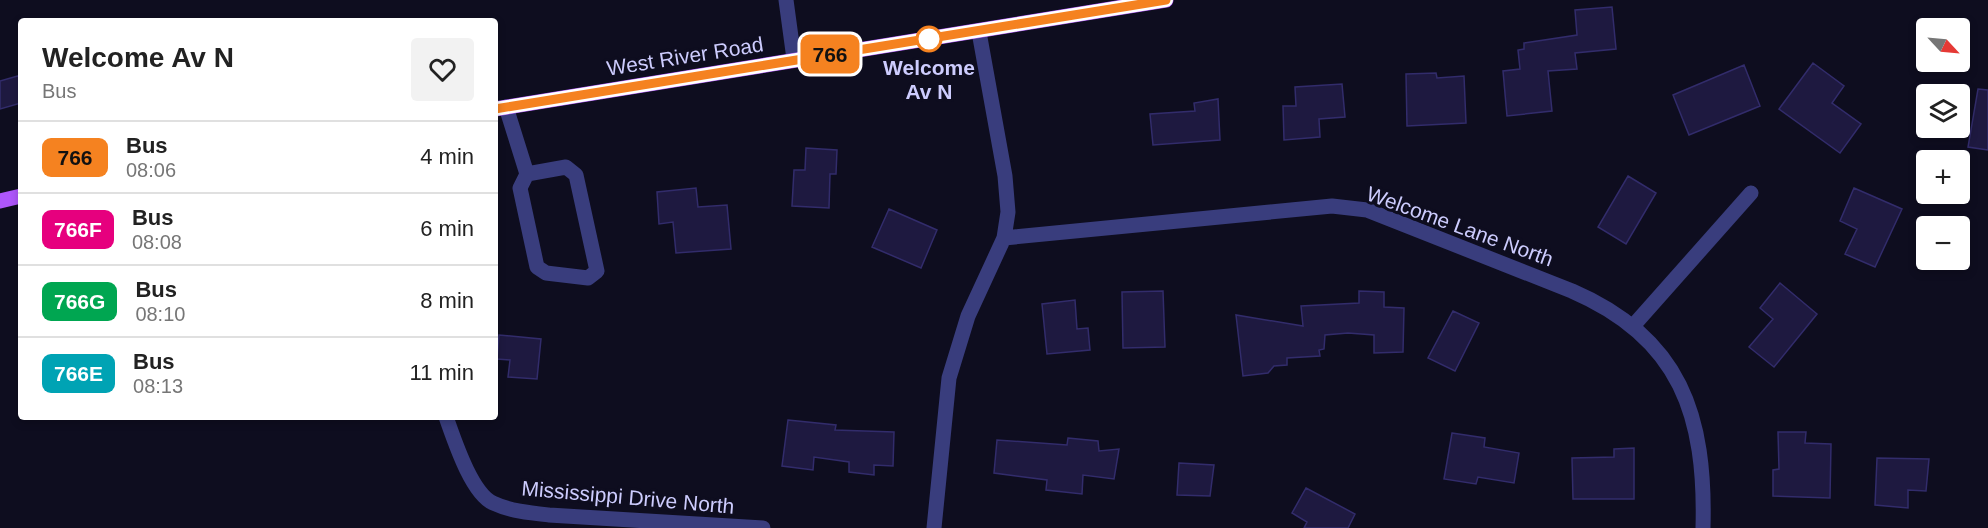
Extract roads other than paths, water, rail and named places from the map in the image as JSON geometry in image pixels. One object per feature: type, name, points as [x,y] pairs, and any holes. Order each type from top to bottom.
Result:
[{"type":"main road","name":"West River Road","points":[[501,108],[1166,0]]},
{"type":"main road","points":[[0,201],[18,197]]},
{"type":"street","points":[[786,0],[794,59]]},
{"type":"street","points":[[934,528],[949,378],[968,315],[1004,238],[1008,212],[1005,176],[979,32]]},
{"type":"street","points":[[501,108],[527,174],[520,188],[537,267],[546,273],[588,278],[597,271],[576,175],[566,167],[527,174]]},
{"type":"street","points":[[1633,326],[1751,192]]},
{"type":"street","name":"Welcome Lane North","points":[[1004,238],[1332,206],[1367,210],[1602,304],[1633,326],[1668,366],[1690,403],[1704,487],[1703,528]]},
{"type":"street","name":"Mississippi Drive North","points":[[447,420],[476,487],[491,503],[522,512],[549,515],[763,528]]},
{"type":"place","name":"Welcome Av N","points":[[929,39]]}]
